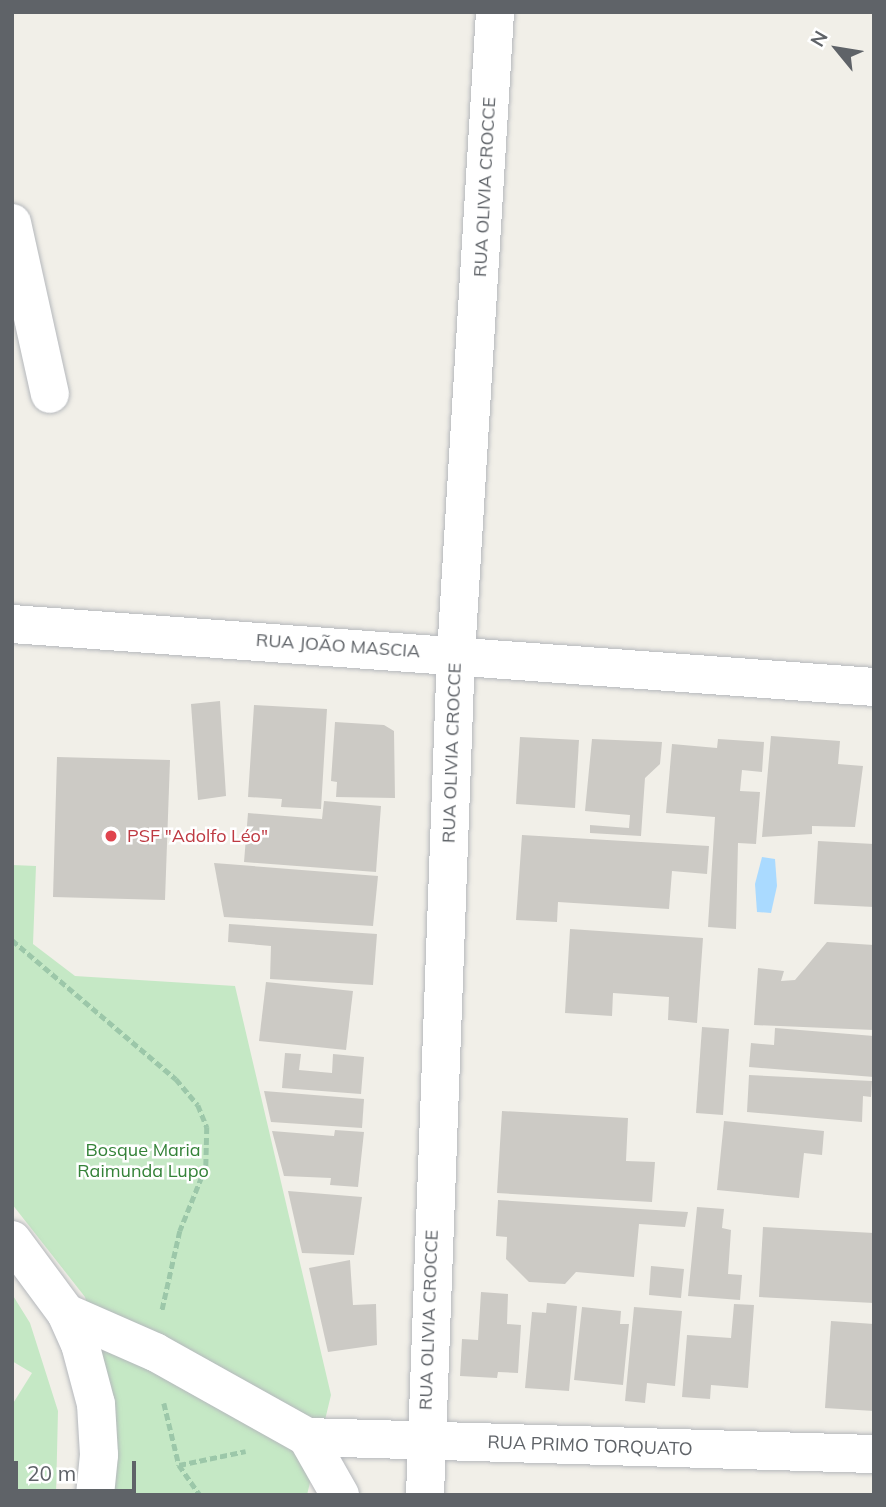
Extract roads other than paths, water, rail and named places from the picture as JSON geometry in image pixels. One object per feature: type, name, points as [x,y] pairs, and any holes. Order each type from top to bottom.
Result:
[{"type":"street","name":"RUA OLIVIA CROCCE","points":[[425,1495],[456,654],[495,12]]},
{"type":"street","points":[[12,223],[50,394]]},
{"type":"street","name":"RUA JOÃO MASCIA","points":[[12,624],[456,654],[874,687]]},
{"type":"street","points":[[12,1240],[66,1313],[80,1344],[96,1404],[99,1455],[95,1495]]},
{"type":"street","points":[[66,1313],[155,1352],[307,1437],[340,1495]]},
{"type":"street","name":"RUA PRIMO TORQUATO","points":[[307,1437],[874,1454]]},
{"type":"water","points":[[762,857],[775,859],[777,886],[771,913],[757,912],[755,884]]},
{"type":"place","name":"PSF \"Adolfo Léo\"","points":[[111,836]]},
{"type":"park label","name":"Bosque Maria Raimunda Lupo","points":[[143,1161]]}]
